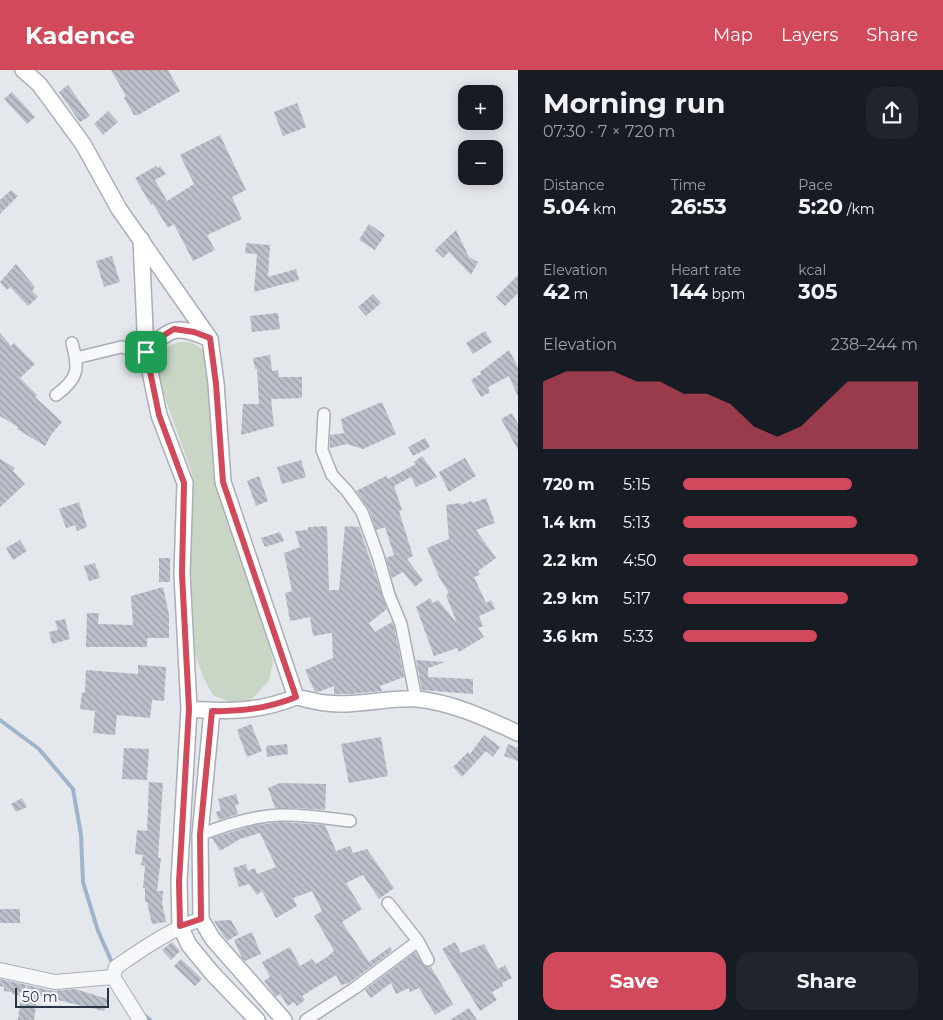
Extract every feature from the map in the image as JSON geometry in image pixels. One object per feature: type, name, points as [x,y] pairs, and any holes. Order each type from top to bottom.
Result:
[{"type":"main road","points":[[23,70],[38,84],[83,144],[119,209],[210,338],[216,384],[223,482],[296,697]]},
{"type":"main road","points":[[141,239],[146,352],[159,415],[184,483],[182,574],[189,709],[179,882],[180,926],[190,945],[212,973],[257,1020]]},
{"type":"main road","points":[[146,352],[161,337],[174,329],[194,332],[210,338]]},
{"type":"main road","points":[[189,709],[212,711],[249,710],[282,703],[296,697],[327,704],[416,699],[442,703],[465,710],[518,734]]},
{"type":"main road","points":[[212,711],[200,835],[201,919],[212,938],[284,1020]]},
{"type":"street","points":[[56,395],[70,384],[76,370],[76,358],[72,343]]},
{"type":"street","points":[[76,358],[121,347],[146,352]]},
{"type":"street","points":[[324,414],[322,450],[332,475],[347,490],[362,512],[378,556],[388,595],[401,624],[416,699]]},
{"type":"street","points":[[200,835],[218,827],[280,815],[350,821]]},
{"type":"street","points":[[388,903],[418,941],[428,960]]},
{"type":"street","points":[[140,1020],[113,978],[116,967],[155,940],[180,926],[201,919]]},
{"type":"street","points":[[306,1020],[355,988],[418,941]]},
{"type":"street","points":[[0,970],[55,982],[113,978]]},
{"type":"green space","points":[[180,342],[190,342],[205,352],[211,370],[213,474],[226,519],[264,619],[273,663],[269,680],[248,702],[231,703],[213,695],[204,679],[192,647],[186,572],[192,473],[157,376],[159,358],[169,346]]},
{"type":"building","points":[[111,70],[168,70],[180,91],[138,115],[134,115],[124,98],[126,96]]},
{"type":"building","points":[[68,85],[90,116],[80,122],[59,92]]},
{"type":"building","points":[[12,92],[35,117],[27,124],[4,99]]},
{"type":"building","points":[[297,103],[306,127],[283,136],[274,112]]},
{"type":"building","points":[[108,111],[118,122],[103,135],[94,124]]},
{"type":"building","points":[[220,135],[246,190],[232,197],[242,219],[207,235],[215,250],[193,261],[174,224],[168,228],[153,204],[151,205],[135,178],[156,166],[158,168],[160,166],[166,174],[155,180],[167,201],[194,184],[180,155]]},
{"type":"building","points":[[11,190],[18,196],[0,214],[0,200]]},
{"type":"building","points":[[369,224],[385,235],[375,250],[359,240]]},
{"type":"building","points":[[456,230],[469,257],[478,262],[471,275],[449,252],[443,258],[435,250]]},
{"type":"building","points":[[246,243],[270,245],[268,277],[296,269],[299,280],[254,292],[257,254],[245,253]]},
{"type":"building","points":[[112,256],[120,282],[104,287],[96,261]]},
{"type":"building","points":[[16,264],[35,287],[32,291],[38,297],[28,306],[10,287],[7,290],[0,282]]},
{"type":"building","points":[[518,275],[518,293],[505,306],[496,297]]},
{"type":"building","points":[[373,294],[381,303],[366,316],[358,307]]},
{"type":"building","points":[[278,313],[280,329],[252,332],[250,316]]},
{"type":"building","points":[[485,331],[492,342],[473,354],[466,343]]},
{"type":"building","points":[[0,333],[11,346],[14,343],[35,364],[20,378],[37,395],[35,397],[62,422],[45,446],[0,416]]},
{"type":"building","points":[[509,350],[518,367],[518,397],[509,376],[488,387],[490,392],[481,397],[471,380]]},
{"type":"building","points":[[270,355],[272,371],[278,370],[279,377],[302,377],[302,398],[271,399],[274,426],[241,435],[243,404],[259,404],[257,369],[255,369],[253,358]]},
{"type":"building","points":[[382,402],[396,434],[363,449],[347,444],[330,448],[330,435],[344,433],[341,419]]},
{"type":"building","points":[[512,413],[518,424],[518,450],[501,419]]},
{"type":"building","points":[[425,438],[430,447],[413,456],[408,447]]},
{"type":"building","points":[[422,456],[437,477],[416,487],[411,477],[394,486],[402,510],[399,511],[413,556],[407,559],[423,580],[415,587],[403,572],[392,578],[386,558],[394,555],[385,527],[376,530],[369,509],[356,491],[386,476],[388,479],[416,464],[414,462]]},
{"type":"building","points":[[465,458],[476,476],[449,492],[439,472]]},
{"type":"building","points":[[0,459],[15,468],[13,471],[25,484],[0,507]]},
{"type":"building","points":[[301,460],[306,477],[282,484],[277,467]]},
{"type":"building","points":[[259,476],[268,501],[256,506],[247,481]]},
{"type":"building","points":[[486,498],[495,523],[476,530],[496,558],[478,571],[480,575],[474,577],[486,603],[491,600],[495,609],[479,616],[483,626],[478,628],[484,637],[459,652],[457,648],[434,656],[416,607],[430,598],[433,603],[438,600],[457,623],[446,595],[449,593],[439,577],[427,548],[449,539],[446,505],[460,503],[461,505]]},
{"type":"building","points":[[79,502],[87,527],[77,531],[75,525],[66,528],[59,509]]},
{"type":"building","points":[[327,526],[329,590],[339,590],[345,526],[359,527],[387,609],[369,623],[375,632],[392,622],[394,626],[404,677],[380,686],[382,691],[334,694],[334,686],[315,692],[305,670],[333,658],[332,633],[313,636],[310,617],[290,621],[285,593],[292,591],[284,553],[300,547],[295,531],[308,530],[308,527]]},
{"type":"building","points":[[280,532],[284,541],[265,547],[261,538]]},
{"type":"building","points":[[20,540],[27,551],[13,560],[6,548]]},
{"type":"building","points":[[159,558],[170,558],[170,582],[159,582]]},
{"type":"building","points":[[95,563],[100,578],[89,581],[84,566]]},
{"type":"building","points":[[163,587],[169,615],[169,638],[147,638],[147,647],[86,647],[87,613],[99,613],[98,624],[133,625],[131,596]]},
{"type":"building","points":[[65,619],[70,639],[52,644],[49,632],[58,630],[55,621]]},
{"type":"building","points":[[416,660],[445,662],[428,668],[428,677],[473,679],[473,694],[422,690]]},
{"type":"building","points":[[138,665],[166,667],[164,701],[152,700],[150,718],[117,715],[115,735],[93,733],[95,711],[80,709],[82,693],[85,692],[86,670],[138,674]]},
{"type":"building","points":[[251,724],[262,751],[247,757],[237,730]]},
{"type":"building","points":[[484,735],[500,747],[493,757],[486,751],[462,777],[453,767],[468,752],[470,754]]},
{"type":"building","points":[[381,737],[388,776],[349,783],[341,744]]},
{"type":"building","points":[[287,744],[288,754],[267,757],[266,746]]},
{"type":"building","points":[[508,744],[518,748],[518,761],[504,756]]},
{"type":"building","points":[[124,748],[149,749],[147,780],[122,779]]},
{"type":"building","points":[[149,782],[163,783],[158,858],[161,858],[157,891],[163,891],[162,903],[166,922],[152,924],[147,902],[145,902],[145,888],[143,888],[145,866],[141,865],[143,855],[135,854],[137,830],[147,831]]},
{"type":"building","points":[[280,783],[326,784],[325,810],[275,808],[268,788]]},
{"type":"building","points":[[236,794],[239,804],[235,805],[238,814],[219,820],[216,812],[221,810],[218,799]]},
{"type":"building","points":[[22,798],[27,807],[16,812],[11,804]]},
{"type":"building","points":[[280,822],[325,825],[336,851],[350,846],[353,853],[367,849],[394,888],[379,899],[363,875],[346,883],[362,909],[342,922],[369,962],[390,947],[392,951],[349,983],[341,985],[336,975],[302,996],[305,1000],[297,1006],[294,1002],[288,1006],[280,994],[276,997],[264,981],[270,977],[262,962],[290,947],[300,966],[312,959],[316,964],[334,951],[314,916],[322,911],[312,891],[293,898],[297,906],[276,918],[262,891],[257,895],[249,884],[239,887],[233,868],[246,864],[248,871],[255,868],[257,874],[276,867],[260,833],[240,839],[220,851],[212,838],[251,826]]},
{"type":"building","points":[[0,909],[20,909],[20,923],[0,923]]},
{"type":"building","points":[[231,920],[239,934],[227,941],[214,921]]},
{"type":"building","points":[[252,932],[261,954],[245,961],[234,940]]},
{"type":"building","points":[[172,942],[180,951],[171,960],[162,950]]},
{"type":"building","points":[[455,942],[461,953],[484,944],[498,969],[505,965],[512,978],[502,983],[503,986],[492,992],[497,1000],[480,1011],[442,949]]},
{"type":"building","points":[[415,952],[424,966],[431,967],[453,1004],[435,1015],[419,988],[410,992],[409,988],[396,994],[391,983],[371,998],[365,990]]},
{"type":"building","points":[[181,959],[202,979],[195,986],[174,966]]},
{"type":"building","points":[[0,979],[53,991],[75,989],[108,999],[104,1011],[37,995],[34,1020],[18,1020],[21,996],[4,991],[4,987],[0,986]]},
{"type":"building","points":[[469,1008],[477,1020],[450,1020]]},
{"type":"waterway","points":[[0,720],[39,749],[73,789],[81,835],[83,882],[98,931],[114,967]]},
{"type":"waterway","points":[[143,1014],[150,1020]]},
{"type":"route","points":[[174,329],[194,332],[210,338],[216,384],[223,482],[296,697],[282,703],[249,710],[212,711],[200,835],[201,919],[180,926],[179,882],[189,709],[182,574],[184,483],[159,415],[146,352],[161,337],[174,329]]}]
